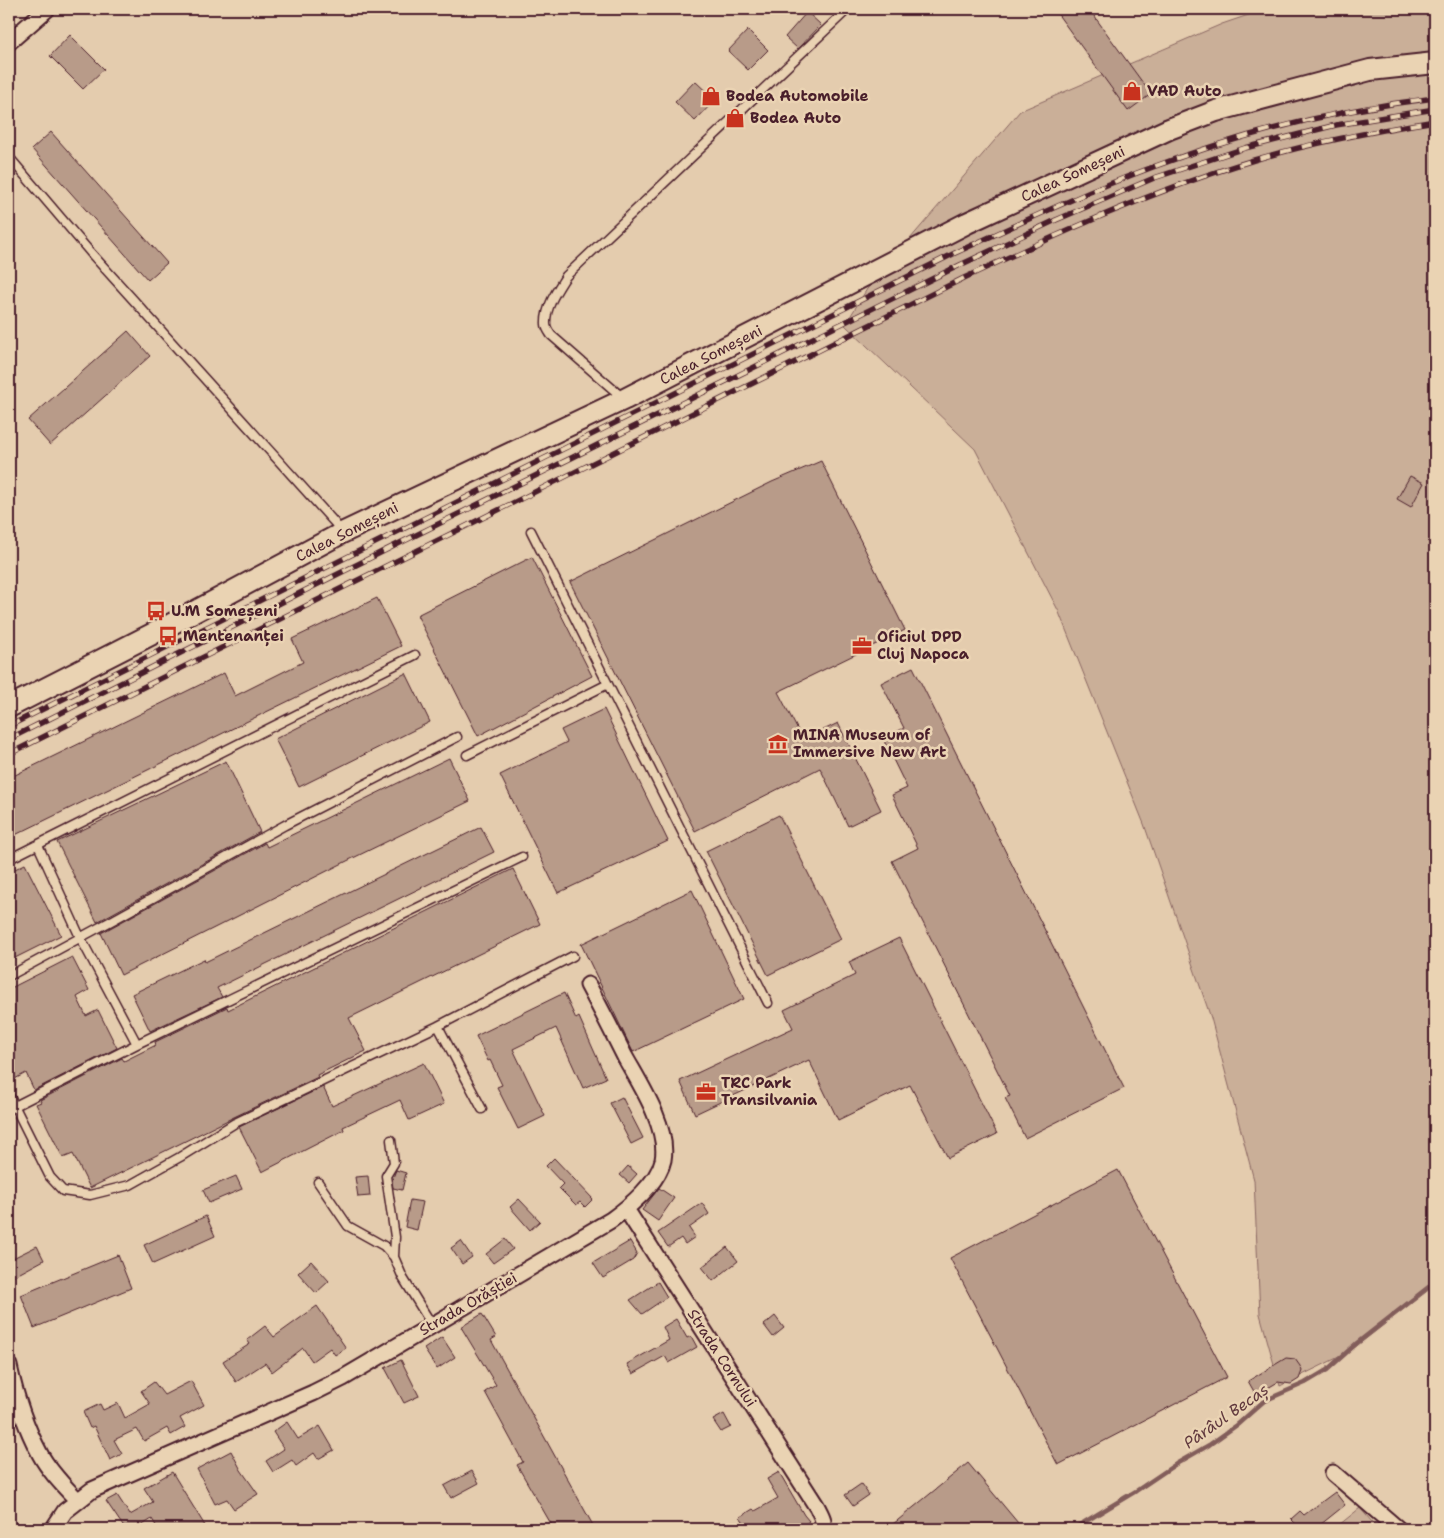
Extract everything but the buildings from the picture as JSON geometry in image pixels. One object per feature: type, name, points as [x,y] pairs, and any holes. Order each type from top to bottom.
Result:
[{"type":"main road","name":"Calea Someșeni","points":[[9,707],[164,628],[342,532],[625,399],[967,223],[1169,129],[1216,111],[1370,70],[1435,63]]},
{"type":"street","points":[[9,42],[46,9]]},
{"type":"street","name":"Strada Orăștiei","points":[[53,1529],[65,1511],[92,1490],[313,1393],[577,1241],[626,1209],[655,1177],[663,1160],[662,1138],[653,1110],[588,985]]},
{"type":"street","name":"Strada Cornului","points":[[626,1209],[817,1507],[823,1517],[824,1525],[822,1529]]},
{"type":"street","points":[[9,1366],[12,1381],[40,1455],[77,1500]]},
{"type":"street","points":[[1333,1473],[1398,1529]]},
{"type":"lane","points":[[625,399],[551,335],[546,326],[548,312],[555,293],[566,276],[848,9]]},
{"type":"lane","points":[[9,157],[90,252],[342,532]]},
{"type":"lane","points":[[531,531],[768,1003]]},
{"type":"lane","points":[[9,859],[415,655]]},
{"type":"lane","points":[[467,755],[608,684]]},
{"type":"lane","points":[[9,976],[285,825],[456,736]]},
{"type":"lane","points":[[38,845],[80,937],[137,1044]]},
{"type":"lane","points":[[12,1108],[137,1044],[522,856]]},
{"type":"lane","points":[[9,1095],[12,1108],[50,1177],[63,1191],[90,1195],[130,1185],[235,1123],[438,1026],[574,956]]},
{"type":"lane","points":[[438,1026],[482,1109]]},
{"type":"lane","points":[[391,1140],[394,1163],[386,1176],[395,1237],[394,1257]]},
{"type":"lane","points":[[318,1182],[348,1226],[384,1246],[394,1257],[403,1278],[432,1326]]},
{"type":"shaded area","points":[[1266,9],[1435,9],[1435,1285],[1349,1352],[1280,1386],[1260,1314],[1254,1180],[1211,1018],[1144,824],[1058,610],[975,449],[845,325],[867,289],[1020,111],[1222,24]]},
{"type":"shaded area","points":[[1360,1508],[1378,1529],[1334,1529]]},
{"type":"waterway","name":"Pârâul Becaș","points":[[1073,1529],[1209,1445],[1237,1425],[1264,1401],[1305,1383],[1327,1370],[1357,1343],[1435,1282]]},
{"type":"railway","points":[[9,726],[955,253],[1053,208],[1153,167],[1222,143],[1328,116],[1435,98]]},
{"type":"railway","points":[[9,739],[960,265],[1056,220],[1154,178],[1245,148],[1336,125],[1435,109]]},
{"type":"railway","points":[[9,754],[964,278],[1071,229],[1180,185],[1254,160],[1344,137],[1435,121]]},
{"type":"place","name":"VAD Auto","points":[[1132,91]]},
{"type":"place","name":"Bodea Automobile","points":[[711,96]]},
{"type":"place","name":"Bodea Auto","points":[[735,118]]},
{"type":"place","name":"U.M Someșeni","points":[[156,611]]},
{"type":"place","name":"Mentenanței","points":[[168,636]]},
{"type":"place","name":"Oficiul DPD Cluj Napoca","points":[[862,646]]},
{"type":"place","name":"MINA Museum of Immersive New Art","points":[[778,744]]},
{"type":"place","name":"TRC Park Transilvania","points":[[706,1092]]}]
